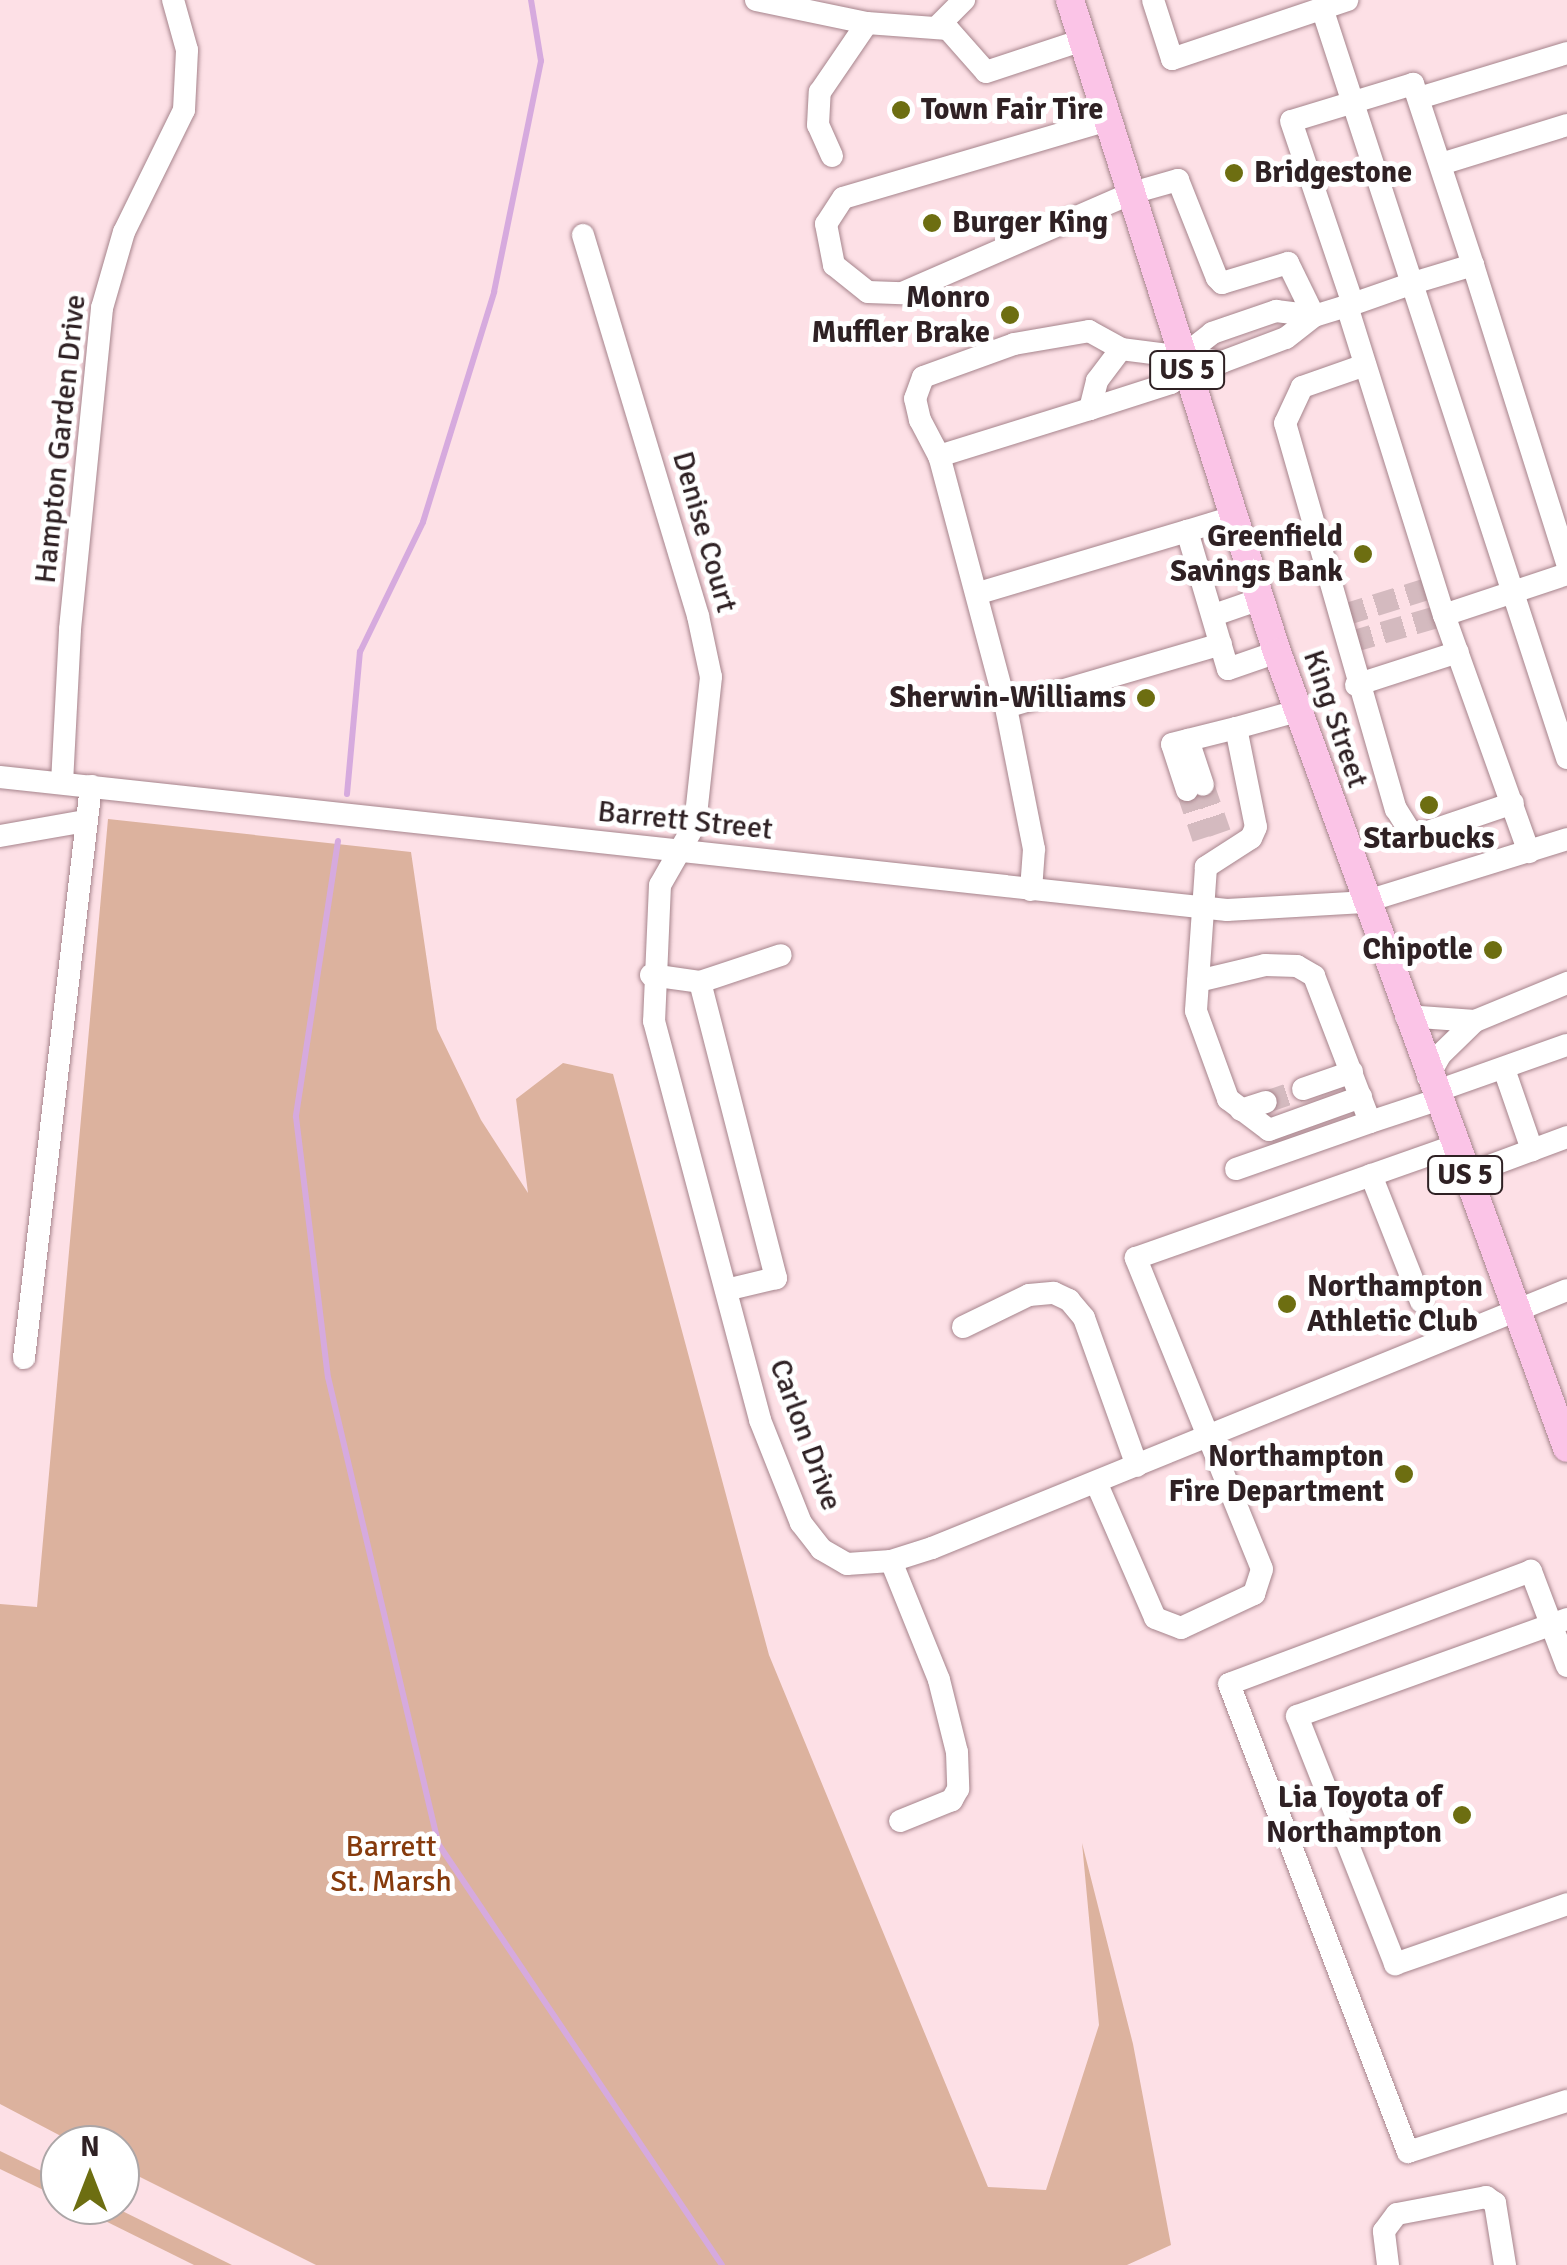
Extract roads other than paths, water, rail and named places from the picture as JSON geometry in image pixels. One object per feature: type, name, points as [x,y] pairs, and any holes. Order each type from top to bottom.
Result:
[{"type":"main road","name":"King Street","points":[[1070,0],[1277,652],[1364,902],[1567,1448]]},
{"type":"street","name":"Hampton Garden Drive","points":[[62,783],[70,628],[102,308],[124,232],[184,110],[187,50],[173,0]]},
{"type":"street","points":[[756,0],[867,23],[938,26],[986,72],[1083,40]]},
{"type":"street","points":[[938,26],[964,0]]},
{"type":"street","points":[[1153,0],[1172,59],[1347,0]]},
{"type":"street","points":[[1322,8],[1567,758]]},
{"type":"street","points":[[832,156],[818,125],[820,92],[867,23]]},
{"type":"street","points":[[1419,98],[1567,53]]},
{"type":"street","points":[[1529,852],[1444,614],[1291,122],[1414,84],[1567,563]]},
{"type":"street","points":[[1108,120],[844,198],[826,224],[829,253],[855,286],[902,293],[1132,193],[1185,184],[1216,278],[1222,283],[1288,262],[1314,316]]},
{"type":"street","points":[[1441,164],[1567,125]]},
{"type":"street","name":"Denise Court","points":[[584,235],[706,650],[712,707],[695,824],[684,850]]},
{"type":"street","points":[[939,456],[1170,383],[1182,356],[1212,334],[1276,312],[1314,316],[1473,265]]},
{"type":"street","points":[[1031,890],[1034,849],[1006,707],[979,593],[939,456],[915,399],[923,376],[960,359],[1066,333],[1088,332],[1122,349],[1182,356]]},
{"type":"street","points":[[1090,409],[1097,381],[1122,349]]},
{"type":"street","points":[[1365,365],[1302,387],[1286,412],[1348,628],[1356,685],[1396,809],[1410,831],[1444,830],[1513,803]]},
{"type":"street","points":[[979,593],[1233,517]]},
{"type":"street","points":[[1187,531],[1228,669],[1277,652]]},
{"type":"street","points":[[1444,614],[1567,574]]},
{"type":"street","points":[[1214,615],[1260,599]]},
{"type":"street","points":[[1006,707],[1221,644]]},
{"type":"street","points":[[1356,685],[1458,652]]},
{"type":"street","points":[[1195,788],[1180,742],[1298,711]]},
{"type":"street","points":[[1236,728],[1256,827],[1251,838],[1215,846],[1200,908],[1196,1011],[1228,1099],[1270,1130],[1361,1097]]},
{"type":"street","name":"Barrett Street","points":[[0,777],[1200,908],[1364,902],[1567,839]]},
{"type":"street","points":[[24,1358],[90,786]]},
{"type":"street","points":[[0,836],[85,821]]},
{"type":"street","name":"Carlon Drive","points":[[684,850],[660,885],[651,975],[654,1021],[760,1420],[801,1523],[821,1549],[847,1564],[891,1562],[1138,1466],[1567,1290]]},
{"type":"street","points":[[651,975],[700,982],[781,955]]},
{"type":"street","points":[[1198,980],[1264,965],[1296,966],[1314,976],[1370,1122]]},
{"type":"street","points":[[700,982],[776,1278],[726,1290]]},
{"type":"street","points":[[1433,1090],[1440,1056],[1476,1021],[1567,983]]},
{"type":"street","points":[[1406,1016],[1476,1021]]},
{"type":"street","points":[[1236,1169],[1370,1122],[1433,1090],[1504,1070],[1567,1045]]},
{"type":"street","points":[[1504,1070],[1532,1150]]},
{"type":"street","points":[[1303,1089],[1352,1072]]},
{"type":"street","points":[[1241,1110],[1266,1102]]},
{"type":"street","points":[[1464,1175],[1567,1137]]},
{"type":"street","points":[[1096,1482],[1154,1618],[1182,1628],[1254,1594],[1261,1580],[1136,1258],[1454,1146]]},
{"type":"street","points":[[1371,1175],[1421,1301]]},
{"type":"street","points":[[963,1327],[1029,1296],[1054,1293],[1068,1300],[1084,1318],[1138,1466]]},
{"type":"street","points":[[891,1562],[938,1680],[958,1770],[952,1800],[900,1821]]},
{"type":"street","points":[[1567,1666],[1559,1622],[1530,1571],[1229,1684],[1408,2152],[1567,2100]]},
{"type":"street","points":[[1559,1622],[1297,1716],[1396,1964],[1567,1904]]},
{"type":"street","points":[[1388,2265],[1384,2230],[1398,2214],[1486,2197],[1494,2203],[1505,2265]]},
{"type":"waterway","points":[[347,794],[360,652],[423,522],[494,292],[541,61],[531,0]]},
{"type":"waterway","points":[[338,841],[296,1117],[328,1377],[439,1845],[722,2265]]},
{"type":"tunnel","points":[[1344,615],[1434,587]]},
{"type":"tunnel","points":[[1351,642],[1444,615]]},
{"type":"tunnel","points":[[1203,785],[1220,833]]},
{"type":"tunnel","points":[[1187,790],[1203,838]]},
{"type":"tunnel","points":[[1266,1102],[1303,1089]]},
{"type":"place","name":"Town Fair Tire","points":[[901,110]]},
{"type":"place","name":"Bridgestone","points":[[1234,173]]},
{"type":"place","name":"Burger King","points":[[932,223]]},
{"type":"place","name":"Monro Muffler Brake","points":[[1010,315]]},
{"type":"place","name":"Greenfield Savings Bank","points":[[1363,554]]},
{"type":"place","name":"Sherwin-Williams","points":[[1146,698]]},
{"type":"place","name":"Starbucks","points":[[1429,805]]},
{"type":"place","name":"Chipotle","points":[[1493,950]]},
{"type":"place","name":"Northampton Athletic Club","points":[[1287,1304]]},
{"type":"place","name":"Northampton Fire Department","points":[[1404,1474]]},
{"type":"place","name":"Lia Toyota of Northampton","points":[[1462,1815]]},
{"type":"park label","name":"Barrett St. Marsh","points":[[391,1864]]}]
